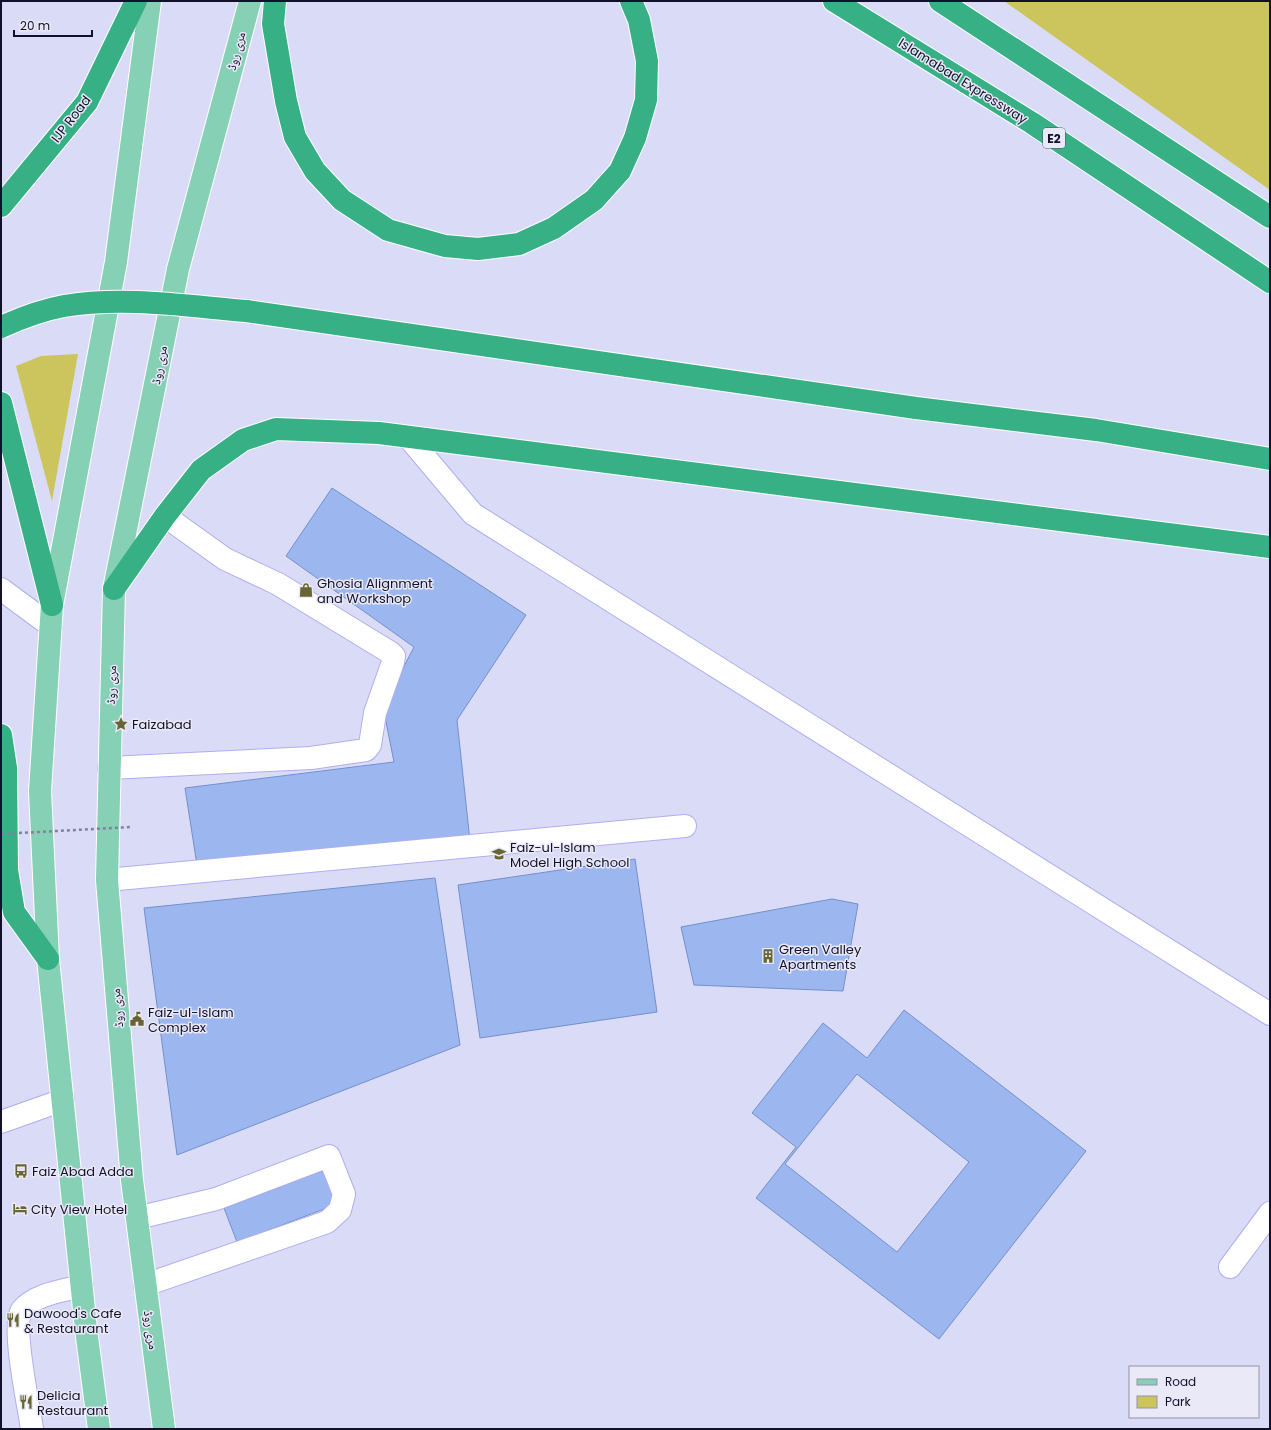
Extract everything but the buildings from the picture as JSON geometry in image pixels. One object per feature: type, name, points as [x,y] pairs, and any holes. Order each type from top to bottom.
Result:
[{"type":"highway","name":"IJP Road","points":[[1,206],[87,102],[136,1]]},
{"type":"highway","points":[[275,1],[273,24],[286,101],[295,137],[315,171],[342,200],[388,230],[445,246],[478,249],[519,244],[554,228],[594,200],[620,171],[635,138],[646,100],[647,61],[639,20],[632,1]]},
{"type":"highway","name":"Islamabad Expressway","points":[[834,1],[1032,123],[1270,282]]},
{"type":"highway","points":[[940,1],[1270,217]]},
{"type":"highway","points":[[1,327],[43,311],[83,303],[125,302],[246,311],[908,407],[1096,430],[1270,459]]},
{"type":"highway","points":[[1,403],[52,616]]},
{"type":"highway","points":[[114,589],[165,516],[201,470],[243,440],[276,428],[379,432],[746,481],[1270,547]]},
{"type":"highway","points":[[1,735],[6,768],[7,870],[14,912],[48,959]]},
{"type":"main road","points":[[99,1429],[82,1286],[48,959],[40,791],[52,616],[116,262],[150,1]]},
{"type":"main road","name":"مری روڈ","points":[[164,1429],[132,1180],[107,880],[114,589],[178,269],[250,1]]},
{"type":"street","points":[[408,437],[473,514],[1270,1014]]},
{"type":"street","points":[[109,768],[311,758],[366,750],[370,745],[375,713],[393,662],[394,656],[392,653],[278,584],[225,559],[165,516]]},
{"type":"street","points":[[1,589],[52,616]]},
{"type":"street","points":[[107,880],[685,826]]},
{"type":"street","points":[[1,1122],[63,1100]]},
{"type":"street","points":[[137,1218],[216,1199],[329,1156],[344,1194],[340,1210],[327,1222],[145,1285]]},
{"type":"street","points":[[1230,1267],[1270,1212]]},
{"type":"street","points":[[32,1429],[19,1346],[18,1323],[22,1310],[38,1298],[82,1286]]},
{"type":"path","points":[[1,834],[131,827]]},
{"type":"green space","points":[[1004,1],[1270,1],[1270,190]]},
{"type":"green space","points":[[78,354],[52,501],[16,366],[41,356]]},
{"type":"place","name":"Ghosia Alignment and Workshop","points":[[306,590]]},
{"type":"place","name":"Faizabad","points":[[121,724]]},
{"type":"place","name":"Faiz-ul-Islam Model High School","points":[[499,854]]},
{"type":"place","name":"Green Valley Apartments","points":[[768,956]]},
{"type":"place","name":"Faiz-ul-Islam Complex","points":[[137,1019]]},
{"type":"place","name":"Faiz Abad Adda","points":[[21,1171]]},
{"type":"place","name":"City View Hotel","points":[[20,1209]]},
{"type":"place","name":"Dawood's Cafe & Restaurant","points":[[13,1320]]},
{"type":"place","name":"Delicia Restaurant","points":[[26,1402]]}]
